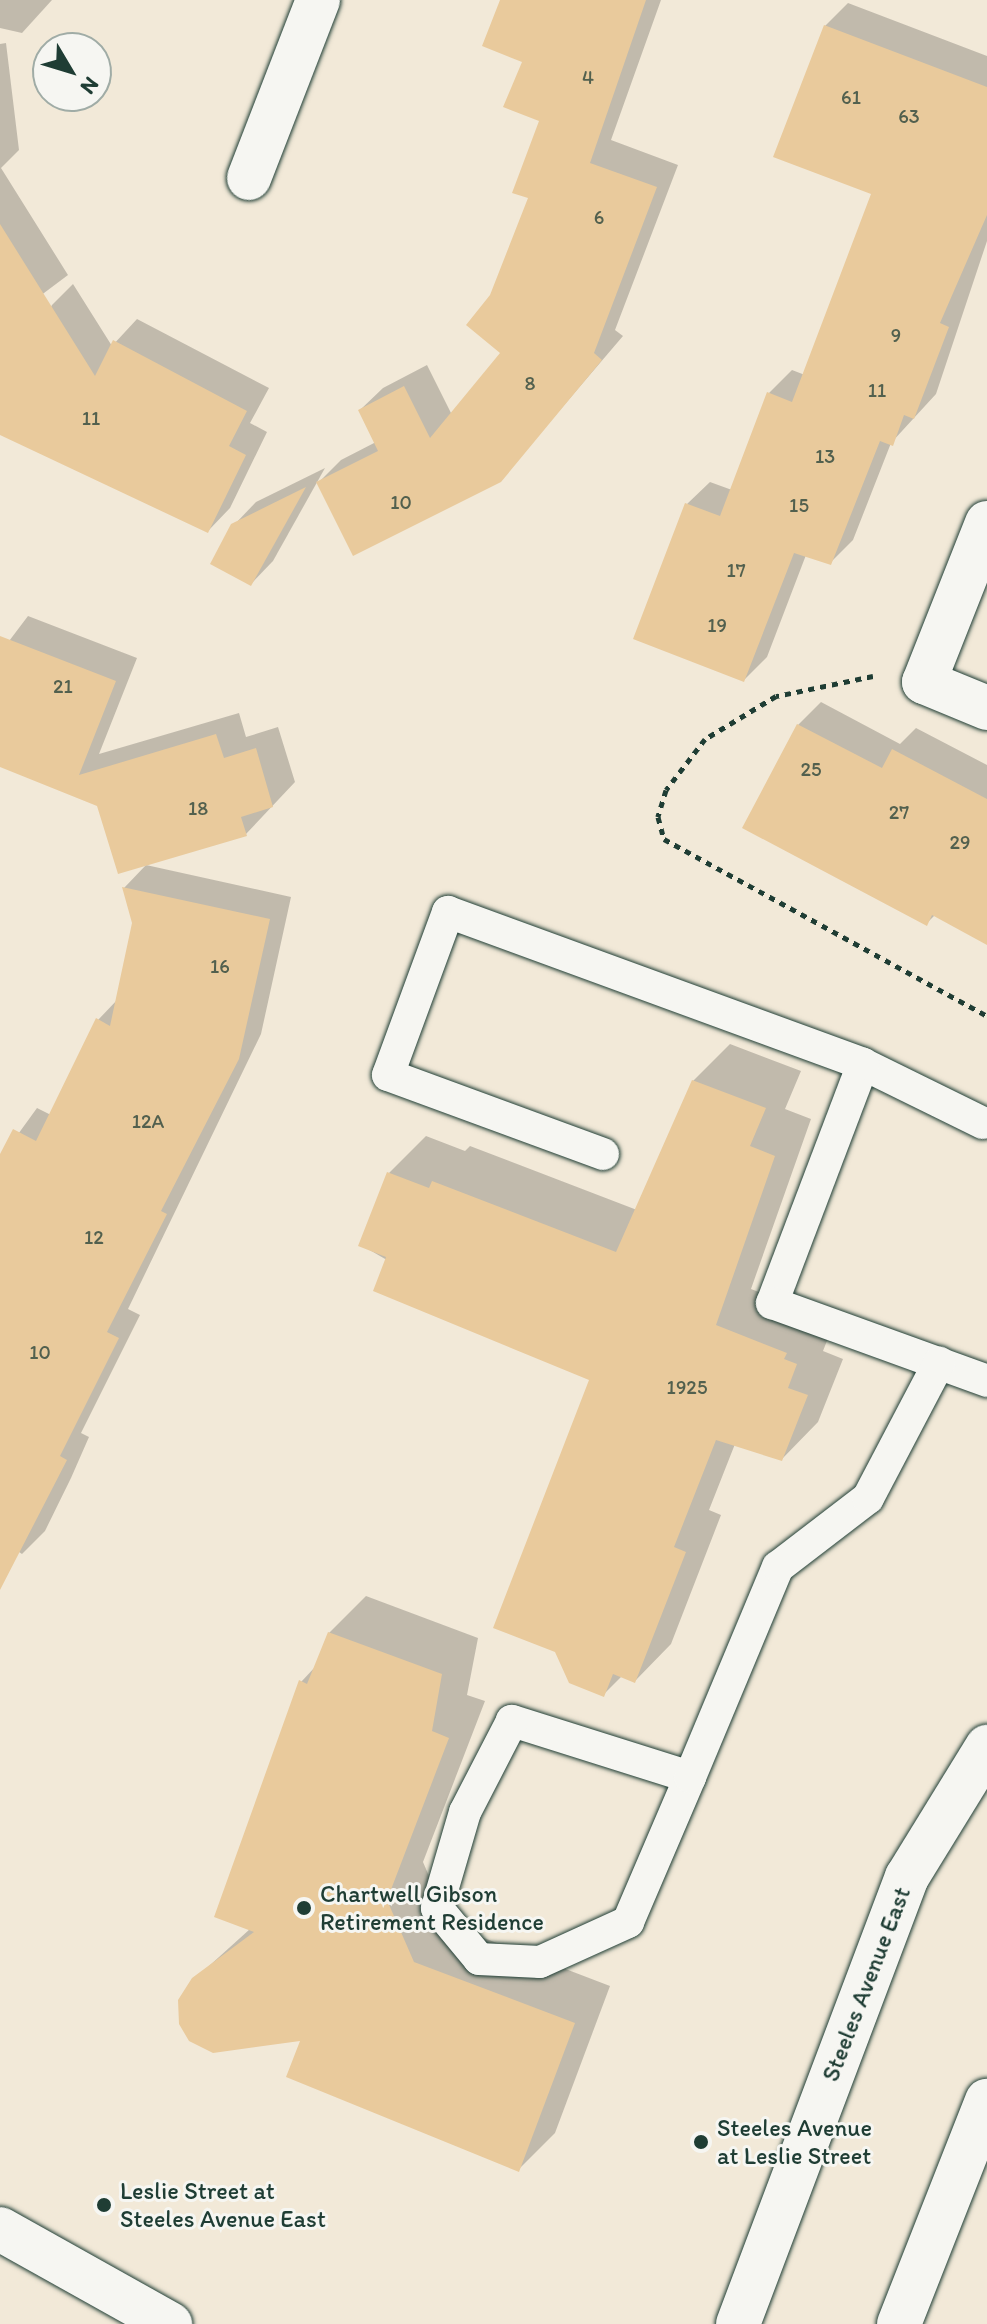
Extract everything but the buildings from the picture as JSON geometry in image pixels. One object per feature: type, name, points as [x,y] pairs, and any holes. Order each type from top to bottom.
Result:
[{"type":"main road","points":[[249,178],[318,0]]},
{"type":"main road","points":[[987,523],[976,589],[924,682],[987,708]]},
{"type":"main road","name":"Steeles Avenue East","points":[[737,2323],[907,1877],[987,1747]]},
{"type":"main road","points":[[899,2324],[987,2101]]},
{"type":"main road","points":[[0,2229],[170,2324]]},
{"type":"lane","points":[[603,1154],[388,1075],[448,912],[863,1064],[983,1123]]},
{"type":"lane","points":[[863,1064],[772,1303],[987,1381]]},
{"type":"lane","points":[[690,1777],[512,1721],[465,1812],[437,1908],[479,1959],[540,1962],[628,1922],[690,1777],[778,1567],[868,1498],[939,1363]]},
{"type":"path","points":[[881,674],[776,696],[705,739],[666,790],[658,817],[664,839],[987,1016]]},
{"type":"place","name":"Chartwell Gibson Retirement Residence","points":[[304,1908]]},
{"type":"place","name":"Steeles Avenue at Leslie Street","points":[[701,2142]]},
{"type":"place","name":"Leslie Street at Steeles Avenue East","points":[[104,2205]]}]
